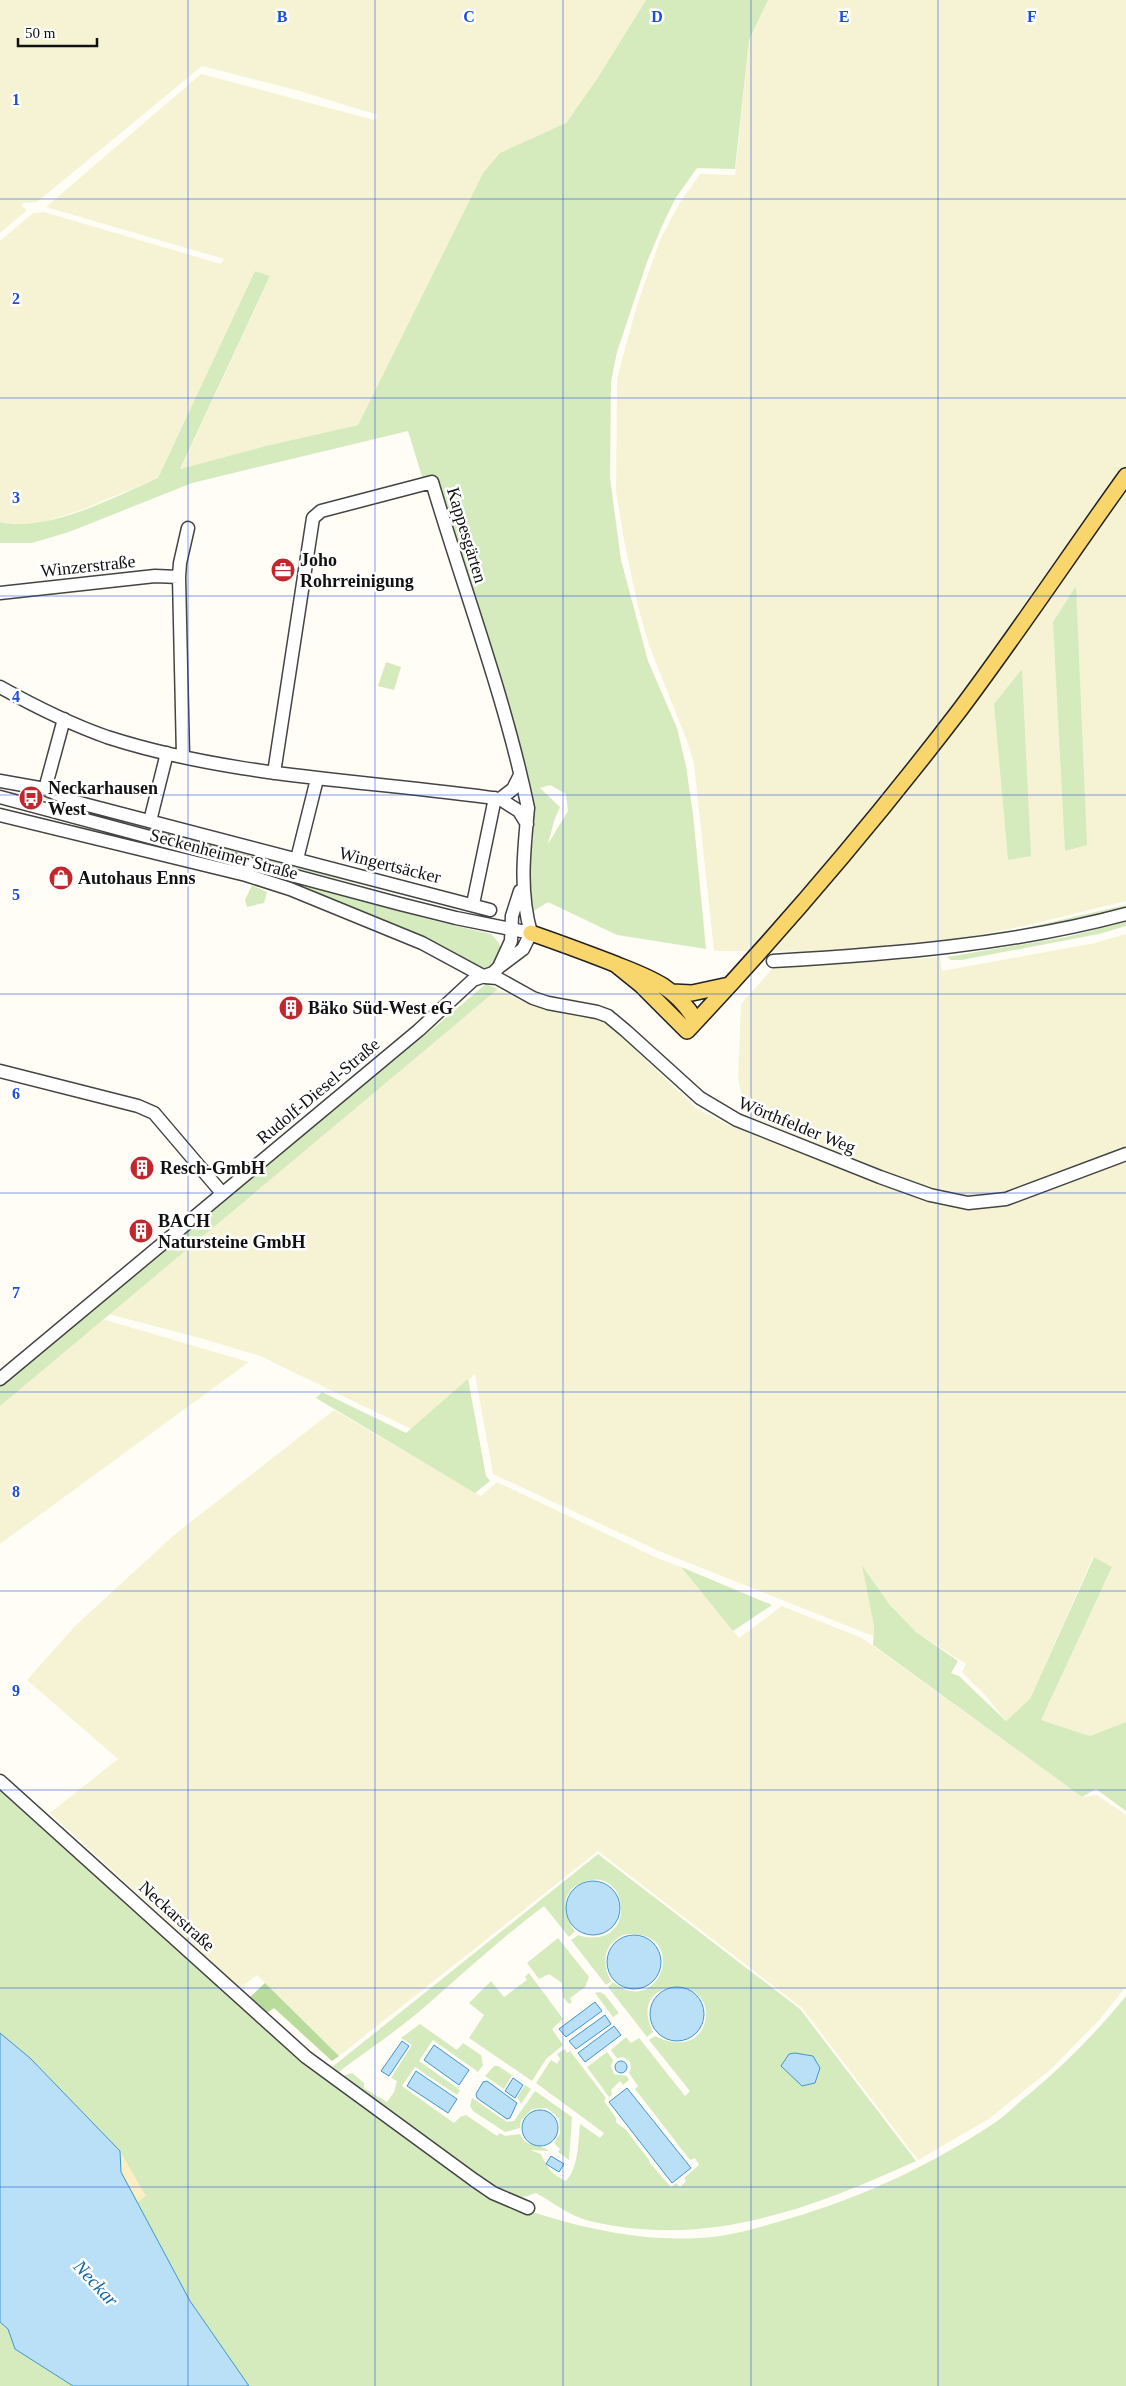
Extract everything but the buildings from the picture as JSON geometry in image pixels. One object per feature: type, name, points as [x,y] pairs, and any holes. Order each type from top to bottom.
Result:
[{"type":"main road","points":[[691,1026],[839,861],[909,775],[1011,641],[1126,476]]},
{"type":"main road","points":[[531,934],[645,975],[672,992],[687,1005],[691,1026]]},
{"type":"main road","points":[[615,964],[691,1026]]},
{"type":"main road","points":[[672,992],[692,993],[729,985]]},
{"type":"street","name":"Kappesgärten","points":[[274,773],[313,518],[321,511],[432,482],[520,775],[528,808],[522,884],[524,910],[531,934]]},
{"type":"street","points":[[183,756],[179,577],[180,563],[188,528]]},
{"type":"street","name":"Winzerstraße","points":[[0,593],[155,576],[179,577]]},
{"type":"street","points":[[0,687],[64,719],[105,736],[167,753],[317,779],[497,799],[519,812],[527,824]]},
{"type":"street","points":[[45,789],[64,719]]},
{"type":"street","points":[[150,821],[167,753]]},
{"type":"street","points":[[473,904],[497,799],[513,789],[520,775]]},
{"type":"street","points":[[298,859],[317,779]]},
{"type":"street","name":"Wingertsäcker","points":[[0,781],[45,789],[76,802],[473,904],[490,910]]},
{"type":"street","points":[[0,797],[400,904],[531,934]]},
{"type":"street","name":"Seckenheimer Straße","points":[[0,815],[236,872],[290,889],[422,943],[485,977]]},
{"type":"street","name":"Kappesgärten","points":[[511,929],[512,916],[522,884]]},
{"type":"street","points":[[773,961],[942,949],[1025,937],[1126,914]]},
{"type":"street","points":[[499,967],[511,940],[511,929]]},
{"type":"street","name":"Rudolf-Diesel-Straße","points":[[0,1379],[418,1030],[473,980],[485,977],[523,949],[531,934]]},
{"type":"street","name":"Wörthfelder Weg","points":[[485,977],[497,978],[533,998],[548,1003],[598,1012],[608,1016],[684,1085],[715,1109],[737,1120],[930,1195],[968,1203],[1006,1199],[1126,1154]]},
{"type":"street","points":[[0,1071],[138,1106],[154,1113],[222,1193]]},
{"type":"street","name":"Neckarstraße","points":[[0,1781],[306,2057],[480,2184],[507,2200],[528,2208]]},
{"type":"shaded area","points":[[0,0],[646,0],[597,79],[566,123],[536,137],[483,173],[358,425],[270,445],[180,470],[270,277],[255,271],[158,478],[81,510],[41,523],[24,525],[0,522],[0,241],[33,213],[44,212],[221,264],[224,259],[46,207],[201,74],[374,120],[378,115],[296,90],[202,66],[37,202],[23,203],[21,206],[26,211],[0,233]]},
{"type":"shaded area","points":[[768,0],[1126,0],[1126,901],[1024,926],[937,943],[846,952],[714,951],[694,764],[687,741],[649,645],[638,607],[624,540],[616,491],[617,379],[636,308],[660,240],[679,204],[700,174],[735,175],[749,40]]},
{"type":"shaded area","points":[[1126,934],[1126,1150],[1002,1197],[965,1201],[854,1162],[746,1115],[738,1079],[741,1004],[772,969],[940,957],[942,971],[1095,943]]},
{"type":"shaded area","points":[[498,989],[522,1001],[587,1014],[606,1022],[697,1109],[733,1127],[839,1167],[961,1208],[976,1209],[1008,1202],[1126,1158],[1126,1722],[1090,1736],[1041,1720],[1112,1567],[1093,1557],[1030,1699],[1006,1721],[985,1695],[962,1672],[966,1664],[916,1632],[889,1604],[863,1566],[874,1626],[873,1636],[659,1551],[493,1474],[475,1374],[411,1429],[260,1356],[108,1314]]},
{"type":"shaded area","points":[[102,1319],[249,1362],[0,1544],[0,1406]]},
{"type":"shaded area","points":[[334,1410],[481,1496],[497,1482],[657,1558],[681,1567],[739,1638],[782,1606],[862,1638],[1082,1797],[1097,1795],[1126,1815],[1126,1987],[1099,2020],[1051,2069],[989,2119],[918,2160],[802,2008],[598,1851],[339,2056],[257,1975],[240,1988],[50,1813],[118,1759],[27,1680],[75,1626],[174,1535]]},
{"type":"green space","points":[[646,0],[768,0],[749,40],[735,169],[697,168],[675,199],[647,262],[617,352],[611,382],[610,478],[621,560],[648,661],[677,728],[686,766],[693,814],[706,949],[617,935],[548,902],[532,912],[525,890],[533,840],[532,808],[470,584],[435,477],[423,480],[408,431],[192,483],[69,532],[32,543],[0,543],[0,522],[19,524],[59,518],[101,503],[158,478],[255,271],[270,276],[180,469],[270,445],[358,425],[483,173],[500,153],[566,123],[597,79]],"holes":[[[550,785],[566,794],[568,811],[548,844],[560,807],[540,788]]]},
{"type":"green space","points":[[1076,586],[1087,845],[1065,851],[1053,622]]},
{"type":"green space","points":[[386,662],[401,667],[394,690],[378,686]]},
{"type":"green space","points":[[1022,669],[1031,856],[1008,860],[994,704]]},
{"type":"green space","points":[[44,797],[471,907],[470,911],[190,843],[49,803]]},
{"type":"green space","points":[[75,825],[253,870],[435,921],[491,934],[499,943],[501,950],[499,957],[488,972],[425,937],[348,909],[63,828]]},
{"type":"green space","points":[[252,885],[267,892],[264,903],[247,907],[245,900]]},
{"type":"green space","points":[[1126,905],[1126,910],[1100,917],[948,942],[949,939],[1021,929]]},
{"type":"green space","points":[[1126,922],[1126,926],[1099,934],[961,960],[951,960],[947,957],[1066,937]]},
{"type":"green space","points":[[486,984],[498,989],[0,1406],[0,1383],[66,1333],[170,1244]]},
{"type":"green space","points":[[468,1379],[486,1476],[490,1481],[475,1493],[316,1398],[322,1392],[406,1433]]},
{"type":"green space","points":[[1094,1557],[1112,1567],[1041,1720],[1090,1736],[1126,1722],[1126,1811],[1096,1789],[1082,1797],[873,1645],[874,1626],[862,1565],[889,1604],[916,1632],[958,1661],[951,1673],[959,1676],[1006,1721],[1030,1699]]},
{"type":"green space","points":[[681,1567],[772,1605],[733,1631]]},
{"type":"green space","points":[[0,1787],[238,2001],[499,2200],[547,2217],[597,2230],[648,2237],[698,2238],[722,2236],[818,2210],[897,2178],[948,2152],[1000,2119],[1067,2060],[1126,1996],[1126,2386],[0,2386]]},
{"type":"green space","points":[[598,1854],[800,2009],[916,2161],[837,2195],[756,2220],[714,2227],[672,2230],[629,2228],[580,2218],[536,2193],[522,2197],[509,2193],[403,2124],[340,2077],[352,2073],[364,2083],[364,2088],[387,2102],[394,2092],[397,2081],[391,2078],[412,2045],[401,2038],[420,2024],[457,2050],[463,2043],[481,2055],[483,2065],[478,2072],[433,2040],[419,2061],[460,2090],[457,2095],[415,2067],[402,2086],[454,2123],[460,2117],[466,2115],[497,2136],[500,2133],[505,2136],[520,2134],[529,2144],[549,2151],[530,2150],[541,2154],[551,2170],[566,2181],[576,2162],[580,2124],[600,2138],[604,2133],[536,2083],[551,2060],[557,2064],[560,2059],[557,2054],[565,2049],[567,2053],[570,2051],[606,2098],[604,2101],[616,2118],[616,2122],[626,2130],[650,2163],[671,2187],[676,2183],[680,2187],[686,2181],[684,2178],[699,2165],[695,2158],[690,2160],[635,2089],[638,2086],[629,2073],[631,2068],[630,2062],[623,2057],[617,2058],[611,2050],[626,2037],[631,2043],[639,2038],[685,2096],[690,2091],[649,2040],[655,2036],[669,2041],[689,2041],[700,2032],[704,2025],[706,2008],[699,1996],[688,1989],[674,1987],[661,1990],[651,1999],[648,2013],[653,2032],[647,2037],[608,1987],[613,1982],[628,1990],[642,1991],[652,1985],[660,1975],[663,1963],[661,1951],[654,1941],[641,1935],[627,1934],[614,1941],[607,1951],[605,1963],[611,1981],[606,1985],[571,1940],[578,1935],[598,1937],[611,1932],[619,1921],[621,1908],[618,1895],[610,1885],[598,1880],[581,1883],[569,1892],[566,1898],[566,1912],[575,1931],[569,1937],[544,1906],[395,2031],[337,2073],[331,2068]]},
{"type":"green space","points":[[558,1938],[589,1977],[585,1987],[570,1998],[572,2002],[569,2004],[563,1997],[562,1983],[549,1974],[539,1979],[527,1963]]},
{"type":"green space","points":[[529,1973],[563,2019],[552,2029],[563,2045],[546,2059],[532,2081],[469,2038],[484,2015],[469,2003],[491,1981],[504,1997],[527,1980],[525,1977]]},
{"type":"green space","points":[[265,1983],[339,2056],[332,2061],[274,2008],[264,2015],[248,1999]]},
{"type":"green space","points":[[600,1992],[605,1995],[619,2013],[613,2017],[595,1993]]},
{"type":"green space","points":[[607,2052],[613,2060],[611,2066],[614,2074],[627,2076],[629,2080],[623,2085],[620,2081],[611,2090],[612,2095],[609,2097],[587,2067]]},
{"type":"green space","points":[[494,2066],[498,2066],[512,2075],[504,2089],[485,2076]]},
{"type":"green space","points":[[525,2085],[531,2089],[521,2104],[517,2097]]},
{"type":"green space","points":[[535,2091],[572,2117],[569,2160],[558,2152],[560,2149],[554,2143],[560,2133],[559,2118],[547,2108],[532,2109],[521,2120],[520,2128],[505,2132],[473,2111],[470,2106],[472,2098],[507,2122],[514,2121]]},
{"type":"sand","points":[[120,2151],[146,2196],[138,2202],[121,2172]]},
{"type":"water","points":[[593,1881],[603,1883],[612,1889],[618,1898],[620,1908],[618,1918],[612,1927],[603,1933],[593,1935],[583,1933],[574,1927],[568,1918],[566,1908],[568,1898],[574,1889],[583,1883]]},
{"type":"water","points":[[629,1935],[639,1935],[653,1943],[659,1952],[661,1962],[659,1972],[653,1981],[639,1989],[629,1989],[619,1984],[612,1977],[607,1967],[607,1957],[612,1947],[619,1940]]},
{"type":"water","points":[[677,1987],[687,1989],[696,1995],[702,2004],[704,2014],[702,2024],[696,2033],[687,2039],[677,2041],[667,2039],[658,2033],[652,2024],[650,2014],[652,2004],[658,1995],[667,1989]]},
{"type":"water","points":[[595,2002],[602,2011],[566,2037],[559,2029]]},
{"type":"water","points":[[605,2015],[611,2024],[576,2049],[569,2041]]},
{"type":"water","points":[[614,2026],[621,2035],[585,2062],[578,2053]]},
{"type":"water","name":"Neckar","points":[[0,2033],[30,2058],[120,2151],[121,2172],[190,2301],[249,2386],[73,2386],[15,2349],[8,2329],[0,2322]]},
{"type":"water","points":[[402,2041],[409,2046],[389,2076],[381,2071]]},
{"type":"water","points":[[434,2045],[469,2070],[459,2085],[424,2060]]},
{"type":"water","points":[[789,2054],[813,2056],[820,2068],[815,2083],[802,2086],[781,2066]]},
{"type":"water","points":[[619,2061],[623,2061],[627,2067],[623,2073],[619,2073],[615,2069],[615,2065]]},
{"type":"water","points":[[416,2071],[457,2099],[448,2113],[407,2086]]},
{"type":"water","points":[[513,2078],[523,2085],[515,2098],[505,2091]]},
{"type":"water","points":[[487,2081],[517,2103],[510,2118],[507,2119],[477,2098],[476,2094],[483,2082]]},
{"type":"water","points":[[627,2088],[691,2168],[672,2183],[609,2102]]},
{"type":"water","points":[[540,2110],[547,2111],[553,2115],[557,2121],[557,2135],[553,2141],[547,2145],[540,2146],[533,2145],[527,2141],[523,2135],[522,2128],[523,2121],[527,2115],[533,2111]]},
{"type":"water","points":[[551,2156],[564,2164],[559,2172],[546,2164]]},
{"type":"place","name":"Joho Rohrreinigung","points":[[283,570]]},
{"type":"place","name":"Neckarhausen West","points":[[31,798]]},
{"type":"place","name":"Autohaus Enns","points":[[61,878]]},
{"type":"place","name":"Bäko Süd-West eG","points":[[291,1008]]},
{"type":"place","name":"Resch-GmbH","points":[[142,1168]]},
{"type":"place","name":"BACH Natursteine GmbH","points":[[141,1231]]}]
